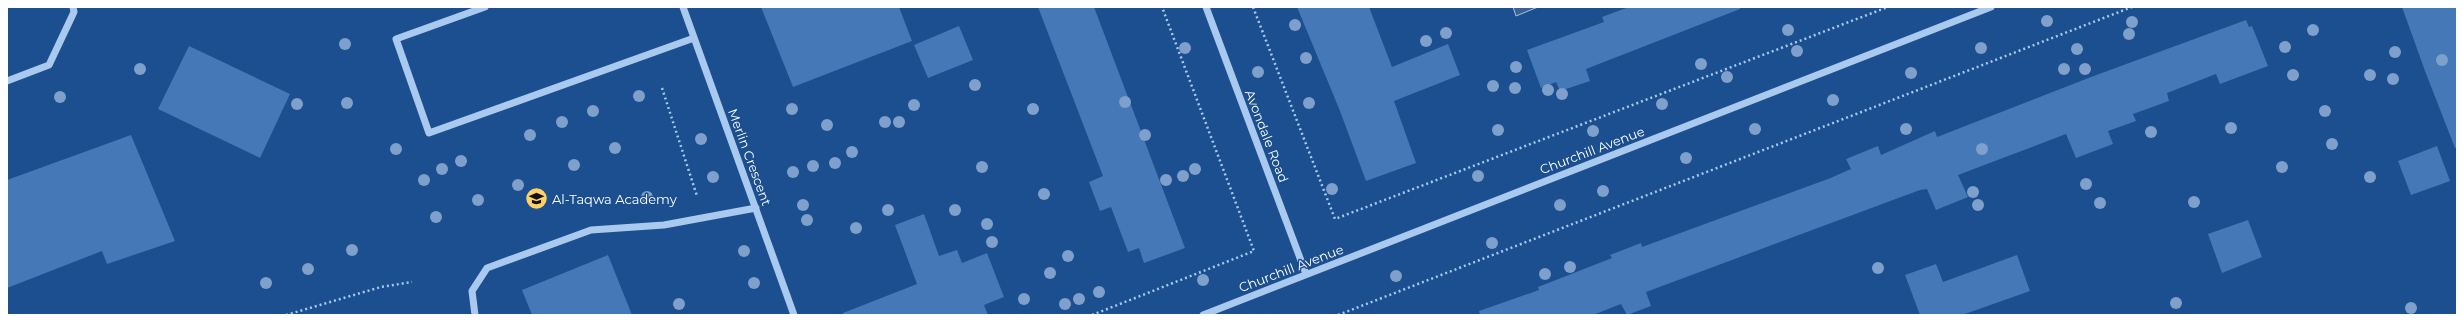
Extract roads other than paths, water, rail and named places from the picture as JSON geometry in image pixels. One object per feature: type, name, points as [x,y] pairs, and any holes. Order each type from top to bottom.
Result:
[{"type":"street","points":[[7,82],[49,65],[74,12],[73,7]]},
{"type":"street","points":[[485,7],[396,39],[429,133],[694,38]]},
{"type":"street","name":"Merlin Crescent","points":[[684,7],[794,315]]},
{"type":"street","name":"Avondale Road","points":[[1206,7],[1306,274]]},
{"type":"street","name":"Churchill Avenue","points":[[1203,315],[1990,7]]},
{"type":"street","points":[[474,315],[472,291],[487,268],[591,230],[664,225],[756,208]]},
{"type":"water","points":[[1513,7],[1538,7],[1516,16]]},
{"type":"place","name":"Al-Taqwa Academy","points":[[536,199]]}]
